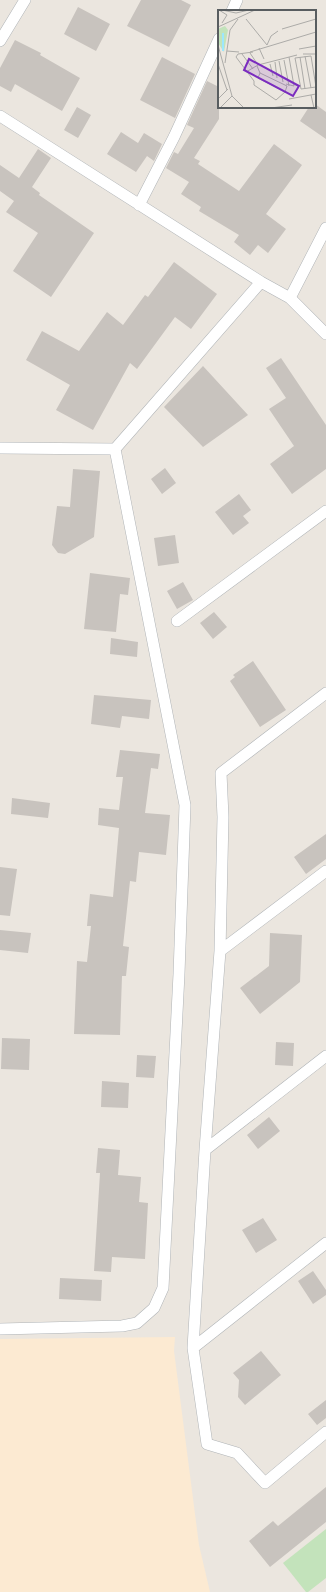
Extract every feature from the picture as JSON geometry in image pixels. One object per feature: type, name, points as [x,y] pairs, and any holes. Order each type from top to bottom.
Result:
[{"type":"lane","points":[[0,41],[25,0]]},
{"type":"lane","points":[[232,10],[237,0]]},
{"type":"lane","points":[[139,205],[174,137],[218,41]]},
{"type":"lane","points":[[0,116],[260,282],[290,298],[326,334]]},
{"type":"lane","points":[[290,298],[326,228]]},
{"type":"lane","points":[[0,448],[115,449],[260,282]]},
{"type":"lane","points":[[0,1329],[122,1326],[137,1323],[154,1308],[163,1288],[179,974],[185,805],[115,449]]},
{"type":"lane","points":[[177,621],[326,511]]},
{"type":"lane","points":[[326,693],[222,773],[224,817],[220,951],[205,1150],[193,1348],[207,1444],[237,1453],[265,1483],[326,1432]]},
{"type":"lane","points":[[220,951],[326,871]]},
{"type":"lane","points":[[205,1150],[326,1056]]},
{"type":"lane","points":[[193,1348],[326,1243]]},
{"type":"shaded area","points":[[175,1337],[174,1351],[199,1545],[210,1592],[0,1592],[0,1339]]},
{"type":"green space","points":[[326,1529],[326,1578],[306,1592],[283,1563]]},
{"type":"building","points":[[141,0],[181,0],[191,5],[169,47],[127,26]]},
{"type":"building","points":[[78,7],[110,24],[96,51],[64,34]]},
{"type":"building","points":[[15,40],[41,53],[40,55],[80,78],[62,111],[15,84],[11,92],[0,86],[0,68]]},
{"type":"building","points":[[162,57],[195,74],[175,118],[140,100]]},
{"type":"building","points":[[207,81],[218,86],[219,119],[194,158],[200,161],[198,164],[239,191],[274,144],[302,165],[266,214],[286,229],[268,253],[258,245],[250,255],[234,242],[239,235],[199,211],[201,207],[181,194],[189,182],[166,168],[174,152],[178,154],[194,128],[187,125]]},
{"type":"building","points":[[316,105],[326,112],[326,139],[300,121],[308,108],[316,108]]},
{"type":"building","points":[[77,107],[91,115],[78,138],[64,130]]},
{"type":"building","points":[[121,132],[138,143],[144,133],[162,144],[154,161],[147,156],[136,172],[107,154]]},
{"type":"building","points":[[38,149],[51,158],[32,187],[40,193],[39,195],[94,233],[51,297],[13,271],[38,233],[6,212],[14,201],[0,191],[0,165],[19,178]]},
{"type":"building","points":[[174,262],[217,294],[191,329],[175,317],[137,369],[130,363],[93,430],[56,410],[70,385],[26,360],[42,331],[79,351],[107,312],[123,325],[145,295],[148,297]]},
{"type":"building","points":[[281,358],[326,425],[326,469],[292,494],[270,464],[294,446],[269,409],[286,398],[266,368]]},
{"type":"building","points":[[203,366],[248,415],[203,447],[164,407]]},
{"type":"building","points":[[165,468],[176,483],[162,494],[151,479]]},
{"type":"building","points":[[73,469],[100,471],[94,537],[65,554],[58,553],[52,545],[57,506],[70,507]]},
{"type":"building","points":[[239,494],[251,510],[243,516],[249,523],[233,535],[215,512]]},
{"type":"building","points":[[175,535],[179,563],[158,566],[154,538]]},
{"type":"building","points":[[90,573],[130,578],[128,595],[120,594],[116,632],[84,629]]},
{"type":"building","points":[[183,582],[193,600],[177,609],[167,591]]},
{"type":"building","points":[[214,612],[227,627],[213,639],[200,623]]},
{"type":"building","points":[[111,638],[138,642],[137,657],[110,654]]},
{"type":"building","points":[[253,661],[286,710],[260,727],[230,681],[235,677],[233,675]]},
{"type":"building","points":[[94,695],[151,700],[149,719],[122,716],[120,728],[91,724]]},
{"type":"building","points":[[120,750],[160,754],[158,769],[151,768],[145,813],[170,815],[166,855],[139,852],[136,882],[130,881],[123,946],[129,947],[126,976],[122,976],[120,1035],[74,1034],[77,961],[87,962],[91,926],[87,926],[90,894],[113,897],[119,828],[98,825],[99,808],[119,810],[123,777],[116,777]]},
{"type":"building","points":[[12,798],[50,803],[48,818],[11,814]]},
{"type":"building","points":[[326,834],[326,859],[306,874],[294,857]]},
{"type":"building","points":[[0,867],[17,869],[10,916],[0,915]]},
{"type":"building","points":[[0,930],[31,933],[28,953],[0,950]]},
{"type":"building","points":[[270,933],[302,935],[300,982],[260,1014],[240,988],[269,966]]},
{"type":"building","points":[[2,1038],[30,1039],[29,1070],[1,1069]]},
{"type":"building","points":[[276,1042],[294,1043],[293,1066],[275,1065]]},
{"type":"building","points":[[137,1055],[156,1056],[154,1078],[136,1077]]},
{"type":"building","points":[[102,1081],[129,1083],[128,1108],[101,1107]]},
{"type":"building","points":[[269,1117],[280,1131],[258,1149],[247,1135]]},
{"type":"building","points":[[98,1148],[120,1150],[118,1175],[141,1177],[139,1202],[148,1203],[145,1259],[112,1257],[111,1272],[94,1271],[100,1173],[96,1173]]},
{"type":"building","points":[[263,1218],[277,1240],[256,1253],[242,1230]]},
{"type":"building","points":[[313,1271],[326,1290],[326,1295],[313,1304],[298,1281]]},
{"type":"building","points":[[60,1278],[102,1280],[101,1301],[59,1299]]},
{"type":"building","points":[[261,1351],[281,1375],[245,1405],[238,1397],[239,1380],[233,1373]]},
{"type":"building","points":[[326,1400],[326,1418],[317,1425],[308,1414]]},
{"type":"building","points":[[326,1487],[326,1522],[270,1567],[249,1541],[273,1521],[278,1526]]}]
